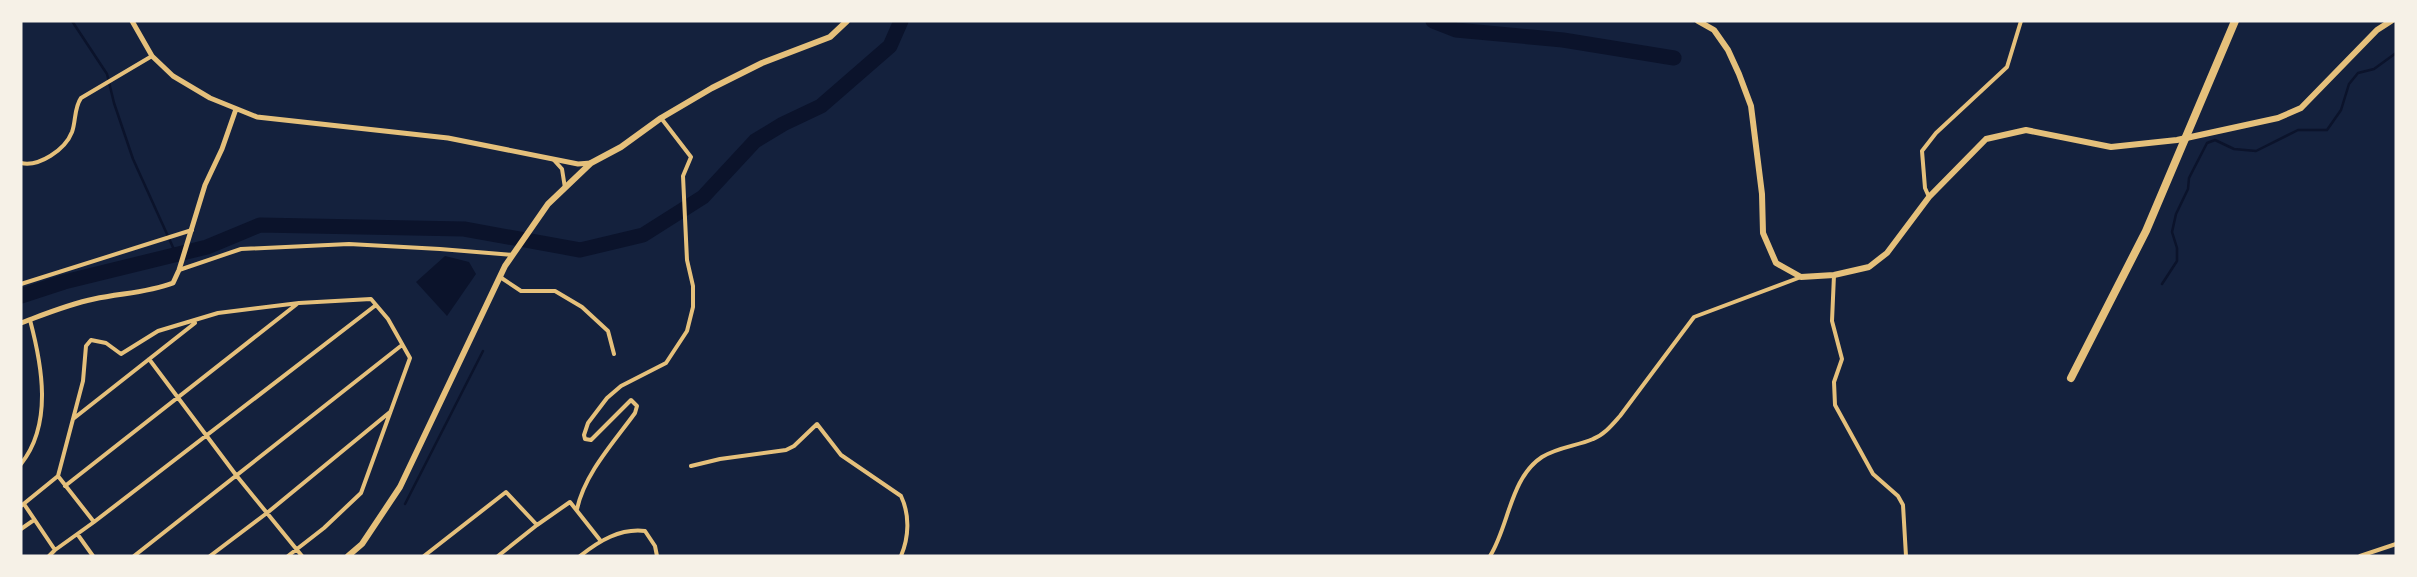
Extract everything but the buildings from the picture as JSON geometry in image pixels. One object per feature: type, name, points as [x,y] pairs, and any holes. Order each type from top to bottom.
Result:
[{"type":"highway","points":[[2071,378],[2146,231],[2235,21]]},
{"type":"main road","points":[[348,556],[362,544],[400,486],[500,277],[548,204],[591,163],[621,147],[661,118],[712,88],[762,63],[830,36],[847,21]]},
{"type":"main road","points":[[1698,21],[1714,30],[1728,50],[1740,74],[1751,106],[1762,194],[1763,233],[1776,263],[1801,277],[1834,276],[1869,267],[1887,253],[1929,197],[1986,139],[2026,130],[2111,147],[2177,140],[2278,118],[2301,108],[2377,30],[2391,21]]},
{"type":"street","points":[[132,21],[152,56],[173,76],[210,98],[236,109],[271,120],[348,128],[384,129],[448,138],[578,164],[591,163]]},
{"type":"street","points":[[1929,197],[1925,188],[1922,151],[1936,133],[2007,67],[2021,21]]},
{"type":"street","points":[[21,163],[31,165],[54,154],[72,134],[78,103],[81,98],[152,56]]},
{"type":"street","points":[[21,324],[66,306],[96,298],[154,290],[173,283],[180,270],[205,186],[222,149],[236,109]]},
{"type":"street","points":[[577,509],[592,475],[635,412],[637,406],[631,400],[591,440],[585,439],[584,435],[588,423],[608,398],[621,386],[666,363],[687,331],[693,307],[693,286],[687,260],[683,200],[683,176],[691,157],[661,118]]},
{"type":"street","points":[[553,159],[562,169],[565,188]]},
{"type":"street","points":[[21,284],[192,230]]},
{"type":"street","points":[[180,270],[241,249],[349,244],[515,252]]},
{"type":"street","points":[[1834,276],[1832,321],[1842,358],[1834,382],[1834,405],[1873,474],[1898,496],[1903,504],[1906,556]]},
{"type":"street","points":[[500,277],[521,291],[555,291],[582,307],[608,331],[614,354]]},
{"type":"street","points":[[1490,556],[1521,483],[1530,469],[1541,458],[1557,450],[1594,439],[1606,431],[1620,416],[1694,317],[1801,277]]},
{"type":"street","points":[[55,550],[23,505],[58,476],[83,381],[86,346],[91,340],[106,343],[121,354],[158,331],[218,313],[299,303],[371,299],[388,319],[410,358],[361,493],[324,528],[288,556]]},
{"type":"street","points":[[65,486],[299,303]]},
{"type":"street","points":[[48,556],[78,535],[205,434],[376,305]]},
{"type":"street","points":[[21,464],[36,441],[42,390],[40,356],[30,320]]},
{"type":"street","points":[[73,419],[199,320]]},
{"type":"street","points":[[134,556],[402,345]]},
{"type":"street","points":[[149,359],[236,475],[302,556]]},
{"type":"street","points":[[210,556],[391,411]]},
{"type":"street","points":[[691,466],[720,458],[786,450],[794,446],[817,424],[841,455],[901,496],[906,507],[908,524],[906,545],[901,556]]},
{"type":"street","points":[[58,476],[94,522]]},
{"type":"street","points":[[424,556],[506,492],[537,525]]},
{"type":"street","points":[[498,556],[570,502],[600,540]]},
{"type":"street","points":[[21,529],[34,520]]},
{"type":"street","points":[[580,556],[600,540],[633,530],[646,531],[655,546],[657,555]]},
{"type":"street","points":[[78,535],[93,556]]},
{"type":"street","points":[[2360,556],[2396,544]]},
{"type":"water","points":[[445,256],[469,262],[476,274],[447,316],[416,282]]},
{"type":"waterway","points":[[72,21],[107,74],[114,103],[133,159],[176,254]]},
{"type":"waterway","points":[[21,296],[64,282],[207,247],[260,225],[464,229],[580,250],[643,235],[703,197],[755,141],[783,124],[821,106],[890,46],[901,21]]},
{"type":"waterway","points":[[1433,21],[1456,30],[1563,40],[1674,58]]},
{"type":"waterway","points":[[2162,284],[2177,261],[2177,248],[2172,232],[2176,214],[2188,189],[2189,178],[2207,143],[2215,140],[2234,149],[2256,151],[2298,130],[2327,130],[2341,110],[2349,84],[2358,73],[2374,69],[2396,53]]},
{"type":"waterway","points":[[405,504],[483,351]]}]
